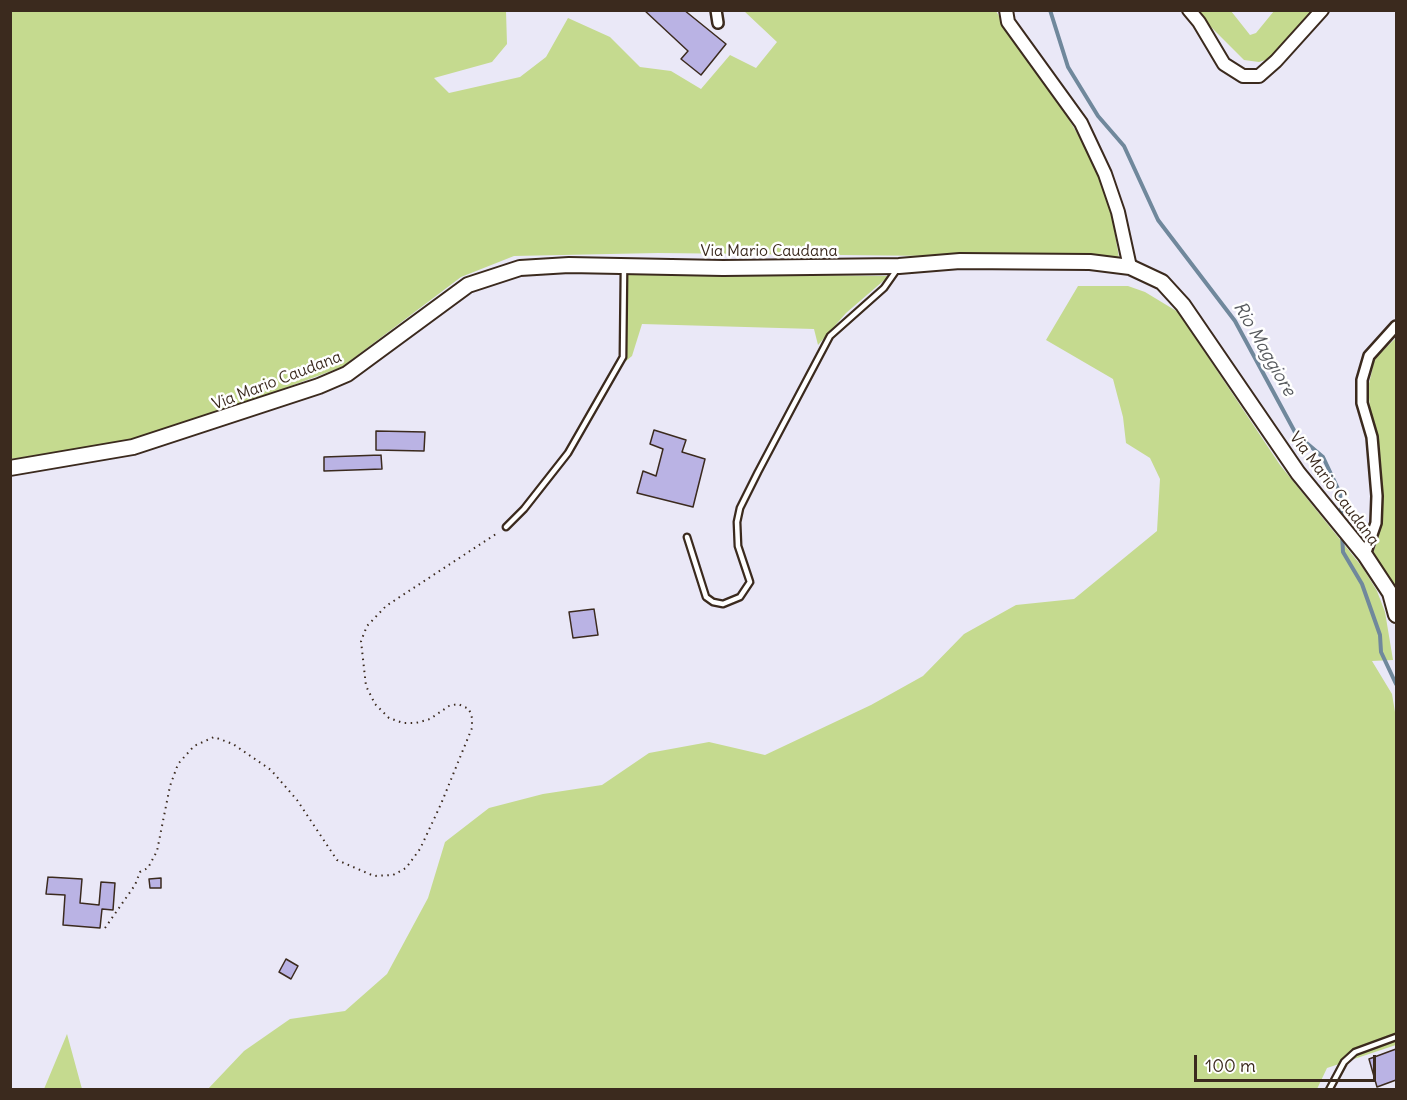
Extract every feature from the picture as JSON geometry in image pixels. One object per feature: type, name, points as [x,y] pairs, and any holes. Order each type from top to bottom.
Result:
[{"type":"main road","name":"Via Mario Caudana","points":[[10,468],[133,447],[319,386],[347,374],[468,285],[520,268],[569,265],[723,268],[899,266],[960,261],[1090,262],[1130,267],[1162,282],[1183,304],[1298,473],[1365,555],[1390,593],[1396,615]]},
{"type":"street","points":[[716,10],[718,23]]},
{"type":"street","points":[[1006,10],[1008,22],[1081,123],[1101,164],[1118,212],[1130,267]]},
{"type":"street","points":[[1189,10],[1199,22],[1224,64],[1243,76],[1259,76],[1276,61],[1322,10]]},
{"type":"street","points":[[1365,555],[1376,523],[1377,496],[1372,437],[1362,403],[1362,380],[1369,356],[1396,326]]},
{"type":"lane","points":[[506,526],[525,509],[568,453],[623,357],[624,266]]},
{"type":"lane","points":[[687,537],[706,597],[713,602],[723,604],[740,597],[750,582],[738,546],[737,522],[740,508],[830,336],[884,288],[899,266]]},
{"type":"lane","points":[[1329,1089],[1344,1062],[1355,1052],[1396,1037]]},
{"type":"path","points":[[105,928],[135,885],[140,872],[148,868],[157,851],[170,786],[178,764],[194,746],[214,737],[233,744],[271,770],[297,800],[337,860],[374,876],[393,875],[406,868],[420,849],[441,804],[472,728],[472,718],[469,709],[458,704],[449,706],[430,719],[416,723],[403,723],[389,717],[375,704],[366,686],[361,640],[371,621],[386,606],[506,526]]},
{"type":"green space","points":[[11,11],[506,11],[507,44],[492,62],[434,78],[449,93],[520,77],[546,57],[568,18],[610,37],[640,67],[671,71],[701,89],[730,55],[756,68],[777,42],[744,11],[996,11],[1017,46],[1068,118],[1099,170],[1110,204],[1119,258],[658,253],[514,256],[461,277],[342,367],[188,424],[132,440],[11,459]]},
{"type":"green space","points":[[1195,11],[1231,11],[1250,35],[1256,33],[1274,11],[1315,11],[1272,58],[1259,62],[1244,60]]},
{"type":"green space","points":[[628,273],[889,276],[846,313],[818,345],[814,329],[642,324],[632,356],[626,361]]},
{"type":"green space","points":[[1078,286],[1128,286],[1145,292],[1178,312],[1280,465],[1363,568],[1377,591],[1385,612],[1393,660],[1372,661],[1392,694],[1396,718],[1396,1045],[1327,1068],[1317,1089],[207,1090],[244,1051],[290,1019],[345,1011],[387,974],[428,898],[445,842],[489,808],[543,794],[602,785],[649,753],[709,742],[765,755],[871,705],[923,676],[964,634],[1016,605],[1074,599],[1157,531],[1160,479],[1150,458],[1126,443],[1123,417],[1113,379],[1046,340]]},
{"type":"green space","points":[[1396,338],[1396,595],[1373,554],[1381,527],[1382,493],[1381,464],[1371,417],[1368,388],[1375,358]]},
{"type":"green space","points":[[67,1034],[82,1089],[44,1089]]},
{"type":"building","points":[[644,10],[684,10],[726,44],[701,75],[681,59],[688,51]]},
{"type":"building","points":[[654,430],[686,440],[682,452],[705,459],[693,507],[637,493],[643,471],[656,476],[663,449],[650,444]]},
{"type":"building","points":[[376,431],[425,432],[424,451],[376,450]]},
{"type":"building","points":[[381,455],[382,469],[324,471],[324,457]]},
{"type":"building","points":[[594,609],[598,635],[573,638],[569,612]]},
{"type":"building","points":[[48,877],[82,879],[80,903],[99,905],[101,882],[115,883],[113,910],[102,909],[100,928],[63,925],[65,895],[46,894]]},
{"type":"building","points":[[161,878],[161,888],[150,888],[149,879]]},
{"type":"building","points":[[286,959],[298,966],[291,979],[279,972]]},
{"type":"building","points":[[1396,1049],[1396,1080],[1377,1087],[1369,1059]]},
{"type":"waterway","name":"Rio Maggiore","points":[[1050,10],[1068,67],[1098,116],[1124,146],[1158,220],[1235,321],[1296,434],[1323,457],[1340,493],[1342,520]]},
{"type":"waterway","name":"Rio Maggiore","points":[[1342,534],[1343,552],[1362,584],[1380,635],[1381,652],[1396,684]]}]
